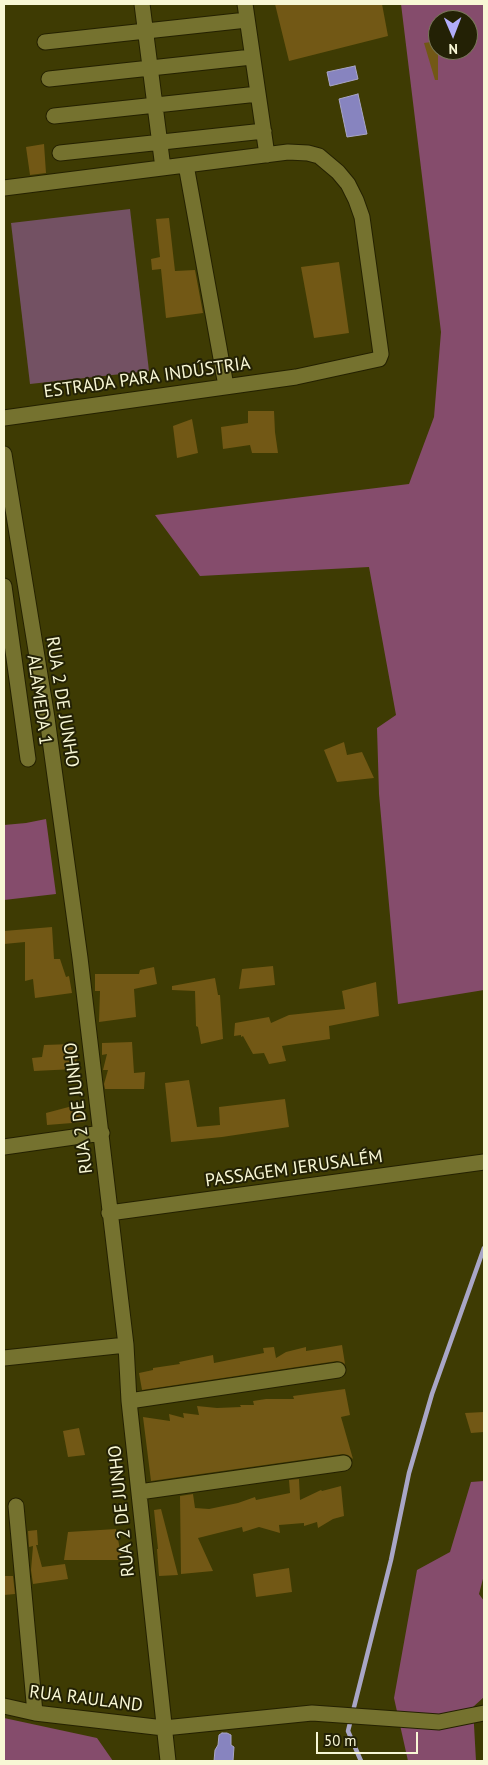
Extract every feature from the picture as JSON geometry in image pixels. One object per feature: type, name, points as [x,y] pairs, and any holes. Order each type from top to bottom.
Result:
[{"type":"street","points":[[142,4],[163,168]]},
{"type":"street","points":[[4,188],[267,155],[245,4]]},
{"type":"street","points":[[45,42],[247,20]]},
{"type":"street","points":[[50,79],[252,57]]},
{"type":"street","points":[[54,116],[258,94]]},
{"type":"street","points":[[60,153],[264,131]]},
{"type":"street","name":"ESTRADA PARA INDÚSTRIA","points":[[4,418],[296,377],[379,359],[381,346],[362,217],[348,184],[334,167],[319,156],[301,152],[267,155]]},
{"type":"street","points":[[186,165],[226,386]]},
{"type":"street","name":"RUA 2 DE JUNHO","points":[[4,454],[47,718],[102,1133],[109,1213],[126,1345],[129,1401],[168,1761]]},
{"type":"street","name":"ALAMEDA 1","points":[[4,586],[28,759]]},
{"type":"street","points":[[4,1147],[102,1133]]},
{"type":"street","name":"PASSAGEM JERUSALÉM","points":[[109,1213],[484,1162]]},
{"type":"street","points":[[4,1358],[126,1345]]},
{"type":"street","points":[[129,1401],[338,1370]]},
{"type":"street","points":[[139,1492],[344,1463]]},
{"type":"street","points":[[16,1506],[35,1713]]},
{"type":"street","name":"RUA RAULAND","points":[[4,1706],[35,1713],[164,1728],[312,1713],[439,1722],[484,1713]]},
{"type":"shaded area","points":[[401,4],[484,4],[484,990],[398,1004],[379,794],[377,728],[396,715],[369,567],[200,576],[155,515],[409,484],[434,417],[441,332]]},
{"type":"shaded area","points":[[355,66],[358,79],[330,86],[327,72]]},
{"type":"shaded area","points":[[358,94],[367,134],[347,137],[339,99]]},
{"type":"shaded area","points":[[130,209],[149,371],[30,384],[11,223]]},
{"type":"shaded area","points":[[46,819],[56,894],[4,900],[4,825]]},
{"type":"shaded area","points":[[484,1481],[484,1575],[479,1594],[484,1601],[484,1697],[473,1707],[476,1761],[408,1761],[394,1698],[417,1570],[450,1552],[471,1482]]},
{"type":"shaded area","points":[[4,1718],[97,1738],[113,1761],[4,1761]]},
{"type":"shaded area","points":[[222,1733],[231,1735],[231,1745],[234,1747],[233,1761],[214,1761],[219,1735]]},
{"type":"building","points":[[275,4],[382,4],[388,36],[289,61]]},
{"type":"building","points":[[428,42],[428,56],[424,43]]},
{"type":"building","points":[[429,60],[438,60],[438,80],[435,80]]},
{"type":"building","points":[[44,144],[46,173],[30,175],[26,147]]},
{"type":"building","points":[[169,218],[175,271],[195,270],[203,313],[166,318],[161,269],[152,270],[151,259],[160,257],[156,219]]},
{"type":"building","points":[[339,262],[349,333],[314,338],[301,267]]},
{"type":"building","points":[[248,411],[274,411],[278,453],[252,453],[250,445],[223,449],[221,427],[248,423]]},
{"type":"building","points":[[192,419],[198,453],[177,458],[173,426]]},
{"type":"building","points":[[344,742],[347,755],[362,752],[374,778],[337,782],[324,750]]},
{"type":"building","points":[[52,927],[54,959],[60,959],[66,977],[69,976],[72,993],[35,998],[33,979],[25,981],[25,942],[4,944],[4,931]]},
{"type":"building","points":[[273,966],[275,985],[239,989],[242,969]]},
{"type":"building","points":[[154,967],[157,984],[134,989],[136,1017],[99,1022],[100,991],[95,991],[95,974],[139,974],[140,970]]},
{"type":"building","points":[[215,978],[218,995],[220,995],[223,1039],[201,1044],[198,1027],[196,1026],[195,991],[172,990],[172,986]]},
{"type":"building","points":[[376,982],[379,1016],[329,1026],[330,1039],[282,1046],[286,1061],[269,1064],[264,1053],[253,1054],[243,1036],[234,1036],[235,1023],[269,1017],[271,1023],[289,1015],[345,1009],[342,991]]},
{"type":"building","points":[[132,1042],[134,1073],[145,1072],[144,1089],[105,1089],[104,1084],[108,1070],[103,1070],[107,1054],[102,1055],[102,1043]]},
{"type":"building","points":[[72,1044],[74,1053],[78,1052],[75,1069],[34,1071],[32,1058],[42,1057],[44,1045]]},
{"type":"building","points":[[189,1080],[197,1127],[220,1125],[219,1107],[285,1099],[289,1127],[171,1142],[165,1083]]},
{"type":"building","points":[[80,1104],[85,1122],[47,1125],[46,1113]]},
{"type":"building","points":[[342,1345],[345,1364],[337,1361],[142,1390],[139,1373],[153,1370],[153,1368],[180,1364],[179,1362],[213,1355],[214,1363],[264,1353],[263,1348],[274,1347],[276,1358],[286,1352],[306,1347],[306,1351]]},
{"type":"building","points":[[345,1389],[350,1415],[341,1417],[353,1459],[343,1454],[151,1481],[143,1417],[170,1421],[169,1414],[184,1418],[183,1413],[199,1415],[197,1406],[217,1408],[241,1407],[240,1405],[254,1405],[253,1401],[294,1399],[293,1396]]},
{"type":"building","points":[[484,1412],[484,1432],[471,1433],[465,1413]]},
{"type":"building","points":[[79,1428],[85,1455],[68,1457],[63,1431]]},
{"type":"building","points":[[299,1479],[300,1500],[321,1490],[341,1486],[344,1516],[333,1519],[318,1528],[317,1522],[304,1526],[304,1523],[279,1525],[280,1533],[259,1527],[243,1532],[242,1527],[198,1538],[213,1571],[181,1574],[180,1496],[193,1494],[195,1508],[209,1509],[238,1503],[255,1497],[256,1500],[290,1493],[289,1480]]},
{"type":"building","points":[[161,1509],[178,1575],[159,1576],[154,1510]]},
{"type":"building","points":[[116,1529],[122,1560],[64,1560],[68,1532]]},
{"type":"building","points":[[37,1530],[38,1545],[36,1545],[42,1567],[65,1564],[68,1579],[33,1584],[31,1570],[33,1546],[29,1547],[28,1531]]},
{"type":"building","points":[[289,1568],[292,1592],[256,1597],[253,1574]]},
{"type":"building","points":[[4,1576],[13,1576],[15,1594],[4,1595]]},
{"type":"waterway","points":[[361,1761],[348,1731],[391,1560],[409,1473],[432,1394],[484,1248]]}]
